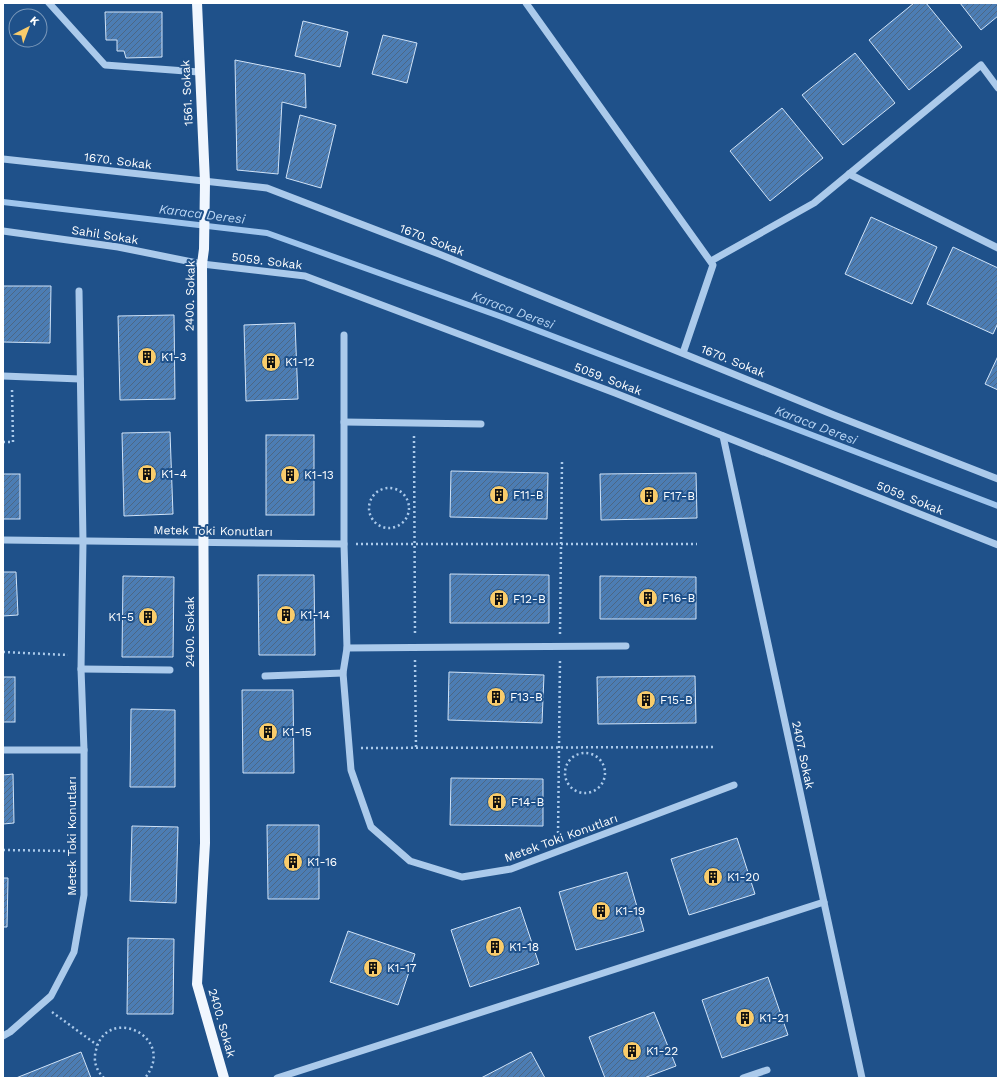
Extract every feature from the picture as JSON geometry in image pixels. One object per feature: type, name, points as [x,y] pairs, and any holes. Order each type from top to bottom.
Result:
[{"type":"main road","name":"1561. Sokak","points":[[197,3],[205,182]]},
{"type":"main road","name":"2400. Sokak","points":[[205,182],[204,249],[202,264],[202,542],[205,843],[197,984],[224,1078]]},
{"type":"street","points":[[49,3],[105,65],[199,72]]},
{"type":"street","points":[[526,3],[713,265],[683,353]]},
{"type":"street","points":[[710,261],[814,203],[981,65],[998,88]]},
{"type":"street","name":"1670. Sokak","points":[[3,159],[267,188],[439,254],[834,415],[998,479]]},
{"type":"street","points":[[849,174],[998,248]]},
{"type":"street","name":"Sahil Sokak","points":[[3,231],[118,246],[202,264]]},
{"type":"street","name":"5059. Sokak","points":[[202,264],[305,276],[615,393],[998,545]]},
{"type":"street","name":"Metek Toki Konutları","points":[[3,1036],[10,1032],[51,996],[74,952],[84,895],[84,750],[82,669],[83,542],[79,291]]},
{"type":"street","name":"Metek Toki Konutları","points":[[344,335],[344,544],[347,648],[344,673],[351,770],[371,827],[410,861],[462,877],[511,869],[734,785]]},
{"type":"street","points":[[3,376],[80,378]]},
{"type":"street","points":[[344,422],[481,424]]},
{"type":"street","name":"2407. Sokak","points":[[723,436],[862,1078]]},
{"type":"street","name":"Metek Toki Konutları","points":[[3,540],[344,544]]},
{"type":"street","points":[[347,648],[626,646]]},
{"type":"street","points":[[82,669],[170,670]]},
{"type":"street","points":[[265,676],[344,673]]},
{"type":"street","points":[[3,750],[84,750]]},
{"type":"street","points":[[277,1078],[824,902]]},
{"type":"street","points":[[744,1078],[767,1070]]},
{"type":"path","points":[[3,442],[14,442],[12,376]]},
{"type":"path","points":[[414,423],[416,748]]},
{"type":"path","points":[[382,488],[396,488],[406,496],[410,509],[408,516],[404,522],[393,528],[380,526],[374,522],[371,516],[369,503],[372,496],[382,488]]},
{"type":"path","points":[[344,544],[696,544]]},
{"type":"path","points":[[3,652],[82,655]]},
{"type":"path","points":[[349,748],[715,747]]},
{"type":"path","points":[[578,754],[592,754],[603,763],[605,770],[604,782],[595,792],[582,794],[576,791],[570,787],[565,776],[565,769],[572,757],[578,754]]},
{"type":"path","points":[[3,850],[84,851]]},
{"type":"path","points":[[42,1005],[97,1045]]},
{"type":"path","points":[[104,1078],[99,1073],[95,1064],[97,1045],[102,1037],[110,1031],[119,1028],[137,1030],[145,1036],[150,1043],[153,1053],[153,1062],[150,1072],[145,1078]]},
{"type":"building","points":[[914,3],[926,3],[962,47],[909,90],[869,40]]},
{"type":"building","points":[[960,3],[998,3],[998,16],[981,30]]},
{"type":"building","points":[[105,12],[162,12],[162,57],[126,58],[124,51],[117,51],[117,40],[106,40]]},
{"type":"building","points":[[303,21],[348,32],[340,67],[295,56]]},
{"type":"building","points":[[383,35],[417,43],[407,83],[372,74]]},
{"type":"building","points":[[855,53],[895,103],[843,145],[802,95]]},
{"type":"building","points":[[235,60],[305,74],[306,108],[282,102],[278,174],[237,170]]},
{"type":"building","points":[[782,108],[823,158],[770,201],[730,151]]},
{"type":"building","points":[[300,115],[336,125],[321,188],[286,178]]},
{"type":"building","points":[[871,217],[937,247],[912,304],[845,274]]},
{"type":"building","points":[[953,247],[998,268],[998,323],[993,334],[927,304]]},
{"type":"building","points":[[3,286],[51,286],[50,343],[3,342]]},
{"type":"building","name":"K1-3","points":[[174,315],[175,399],[120,400],[118,316]]},
{"type":"building","name":"K1-12","points":[[295,323],[298,399],[246,401],[244,325]]},
{"type":"building","points":[[998,356],[998,390],[985,384]]},
{"type":"building","name":"K1-4","points":[[170,432],[173,514],[124,516],[122,433]]},
{"type":"building","name":"K1-13","points":[[266,435],[314,435],[314,515],[266,515]]},
{"type":"building","name":"F11-B","points":[[451,471],[548,473],[547,519],[450,517]]},
{"type":"building","name":"F17-B","points":[[696,473],[697,518],[601,520],[600,474]]},
{"type":"building","points":[[3,474],[20,474],[20,519],[3,519]]},
{"type":"building","points":[[3,572],[16,572],[18,615],[3,616]]},
{"type":"building","name":"F12-B","points":[[450,574],[549,575],[549,623],[450,623]]},
{"type":"building","name":"K1-14","points":[[258,575],[314,575],[315,655],[259,655]]},
{"type":"building","name":"K1-5","points":[[123,576],[174,577],[173,657],[122,657]]},
{"type":"building","name":"F16-B","points":[[600,576],[696,577],[696,619],[600,619]]},
{"type":"building","name":"F13-B","points":[[449,672],[544,675],[542,723],[448,720]]},
{"type":"building","name":"F15-B","points":[[695,676],[696,723],[598,724],[597,677]]},
{"type":"building","points":[[3,677],[15,677],[15,722],[3,722]]},
{"type":"building","name":"K1-15","points":[[242,690],[293,690],[294,773],[243,773]]},
{"type":"building","points":[[131,709],[175,710],[175,787],[130,787]]},
{"type":"building","points":[[13,774],[14,823],[3,824],[3,775]]},
{"type":"building","name":"F14-B","points":[[451,778],[543,779],[543,826],[450,825]]},
{"type":"building","name":"K1-16","points":[[267,825],[319,825],[319,899],[268,899]]},
{"type":"building","points":[[132,826],[178,827],[176,903],[130,901]]},
{"type":"building","name":"K1-20","points":[[737,838],[755,894],[689,915],[671,859]]},
{"type":"building","name":"K1-19","points":[[627,872],[644,931],[576,950],[559,892]]},
{"type":"building","points":[[3,878],[8,878],[7,927],[3,927]]},
{"type":"building","name":"K1-18","points":[[520,907],[539,964],[470,987],[451,930]]},
{"type":"building","name":"K1-17","points":[[348,931],[415,954],[398,1005],[330,982]]},
{"type":"building","points":[[128,938],[174,939],[173,1014],[127,1014]]},
{"type":"building","name":"K1-21","points":[[768,977],[788,1035],[722,1058],[702,1000]]},
{"type":"building","name":"K1-22","points":[[654,1012],[676,1066],[644,1078],[605,1078],[589,1037]]},
{"type":"building","points":[[81,1052],[91,1078],[16,1078]]},
{"type":"building","points":[[531,1052],[545,1078],[481,1078]]},
{"type":"waterway","name":"Karaca Deresi","points":[[3,202],[267,233],[502,317],[998,506]]},
{"type":"place","name":"K1-3","points":[[147,357]]},
{"type":"place","name":"K1-12","points":[[271,362]]},
{"type":"place","name":"K1-4","points":[[147,474]]},
{"type":"place","name":"K1-13","points":[[290,475]]},
{"type":"place","name":"F11-B","points":[[499,495]]},
{"type":"place","name":"F17-B","points":[[649,496]]},
{"type":"place","name":"F16-B","points":[[648,598]]},
{"type":"place","name":"F12-B","points":[[499,599]]},
{"type":"place","name":"K1-14","points":[[286,615]]},
{"type":"place","name":"K1-5","points":[[148,617]]},
{"type":"place","name":"F13-B","points":[[496,697]]},
{"type":"place","name":"F15-B","points":[[646,700]]},
{"type":"place","name":"K1-15","points":[[268,732]]},
{"type":"place","name":"F14-B","points":[[497,802]]},
{"type":"place","name":"K1-16","points":[[293,862]]},
{"type":"place","name":"K1-20","points":[[713,877]]},
{"type":"place","name":"K1-19","points":[[601,911]]},
{"type":"place","name":"K1-18","points":[[495,947]]},
{"type":"place","name":"K1-17","points":[[373,968]]},
{"type":"place","name":"K1-21","points":[[745,1018]]},
{"type":"place","name":"K1-22","points":[[632,1051]]}]
